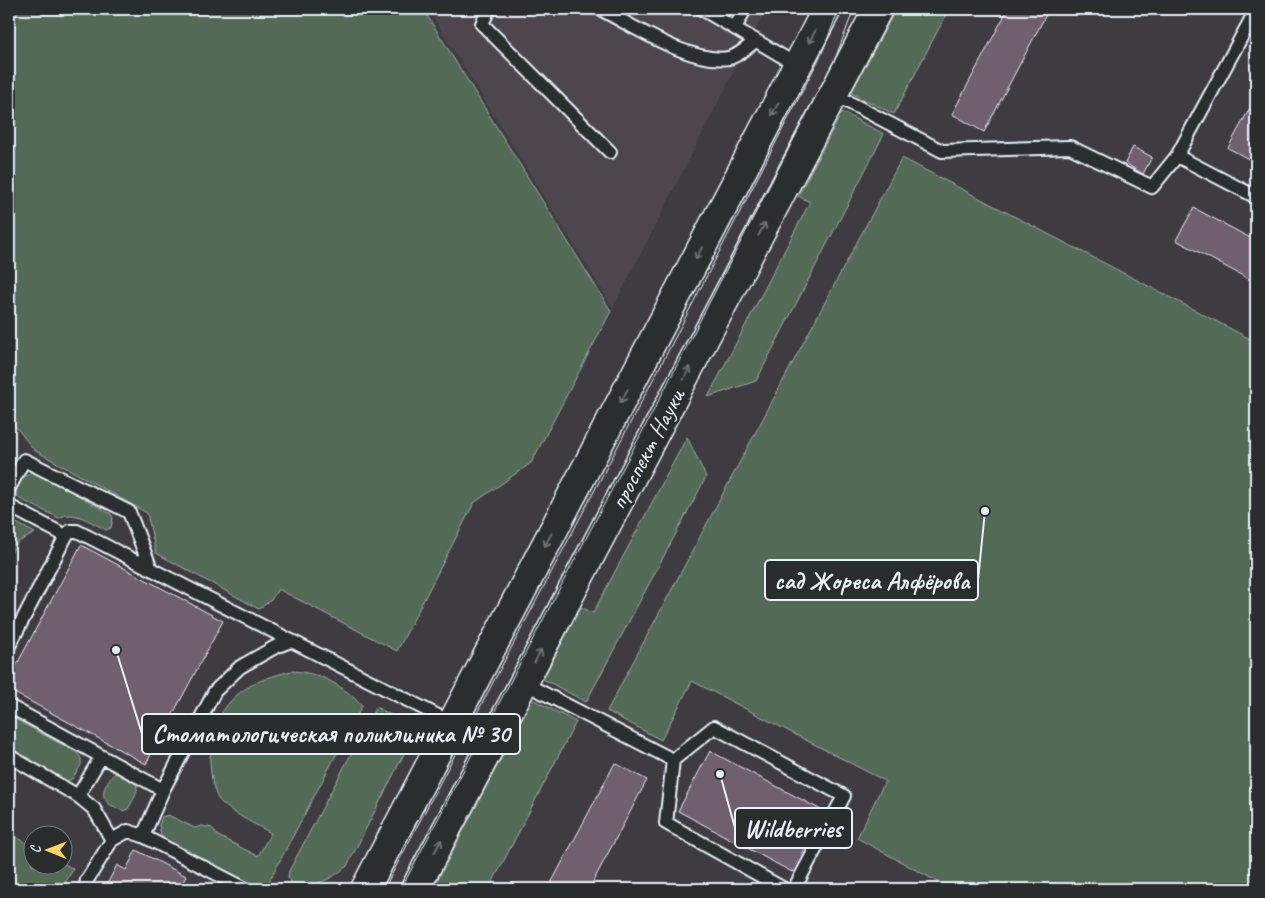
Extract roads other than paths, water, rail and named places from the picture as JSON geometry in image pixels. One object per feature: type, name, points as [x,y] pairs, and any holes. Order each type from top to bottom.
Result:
[{"type":"main road","name":"проспект Науки","points":[[365,889],[827,9]]},
{"type":"main road","name":"проспект Науки","points":[[415,889],[878,9]]},
{"type":"lane","points":[[489,9],[482,24],[610,152]]},
{"type":"lane","points":[[600,9],[675,48],[704,57],[730,58],[755,41]]},
{"type":"lane","points":[[702,9],[797,66]]},
{"type":"lane","points":[[735,28],[745,9]]},
{"type":"lane","points":[[833,94],[942,151],[1070,147],[1152,186],[1177,156],[1256,10]]},
{"type":"lane","points":[[1177,156],[1256,197]]},
{"type":"lane","points":[[9,488],[24,460],[129,512],[151,569]]},
{"type":"lane","points":[[9,506],[66,536]]},
{"type":"lane","points":[[9,646],[66,536],[70,531],[77,532],[452,723]]},
{"type":"lane","points":[[142,836],[163,790],[215,691],[240,666],[291,640]]},
{"type":"lane","points":[[524,683],[673,760]]},
{"type":"lane","points":[[9,706],[163,790]]},
{"type":"lane","points":[[784,889],[666,823],[673,760],[714,727],[844,796],[794,889]]},
{"type":"lane","points":[[9,756],[78,796],[94,809],[112,840]]},
{"type":"lane","points":[[78,796],[101,757]]},
{"type":"lane","points":[[85,889],[87,880],[112,840],[128,831],[142,836],[246,889]]},
{"type":"tram line","points":[[384,889],[665,357],[822,53],[839,9]]},
{"type":"tram line","points":[[401,889],[660,398],[835,59],[854,9]]},
{"type":"place","name":"сад Жореса Алфёрова","points":[[985,511]]},
{"type":"place","name":"Стоматологическая поликлиника № 30","points":[[116,650]]},
{"type":"place","name":"Wildberries","points":[[720,774]]}]
